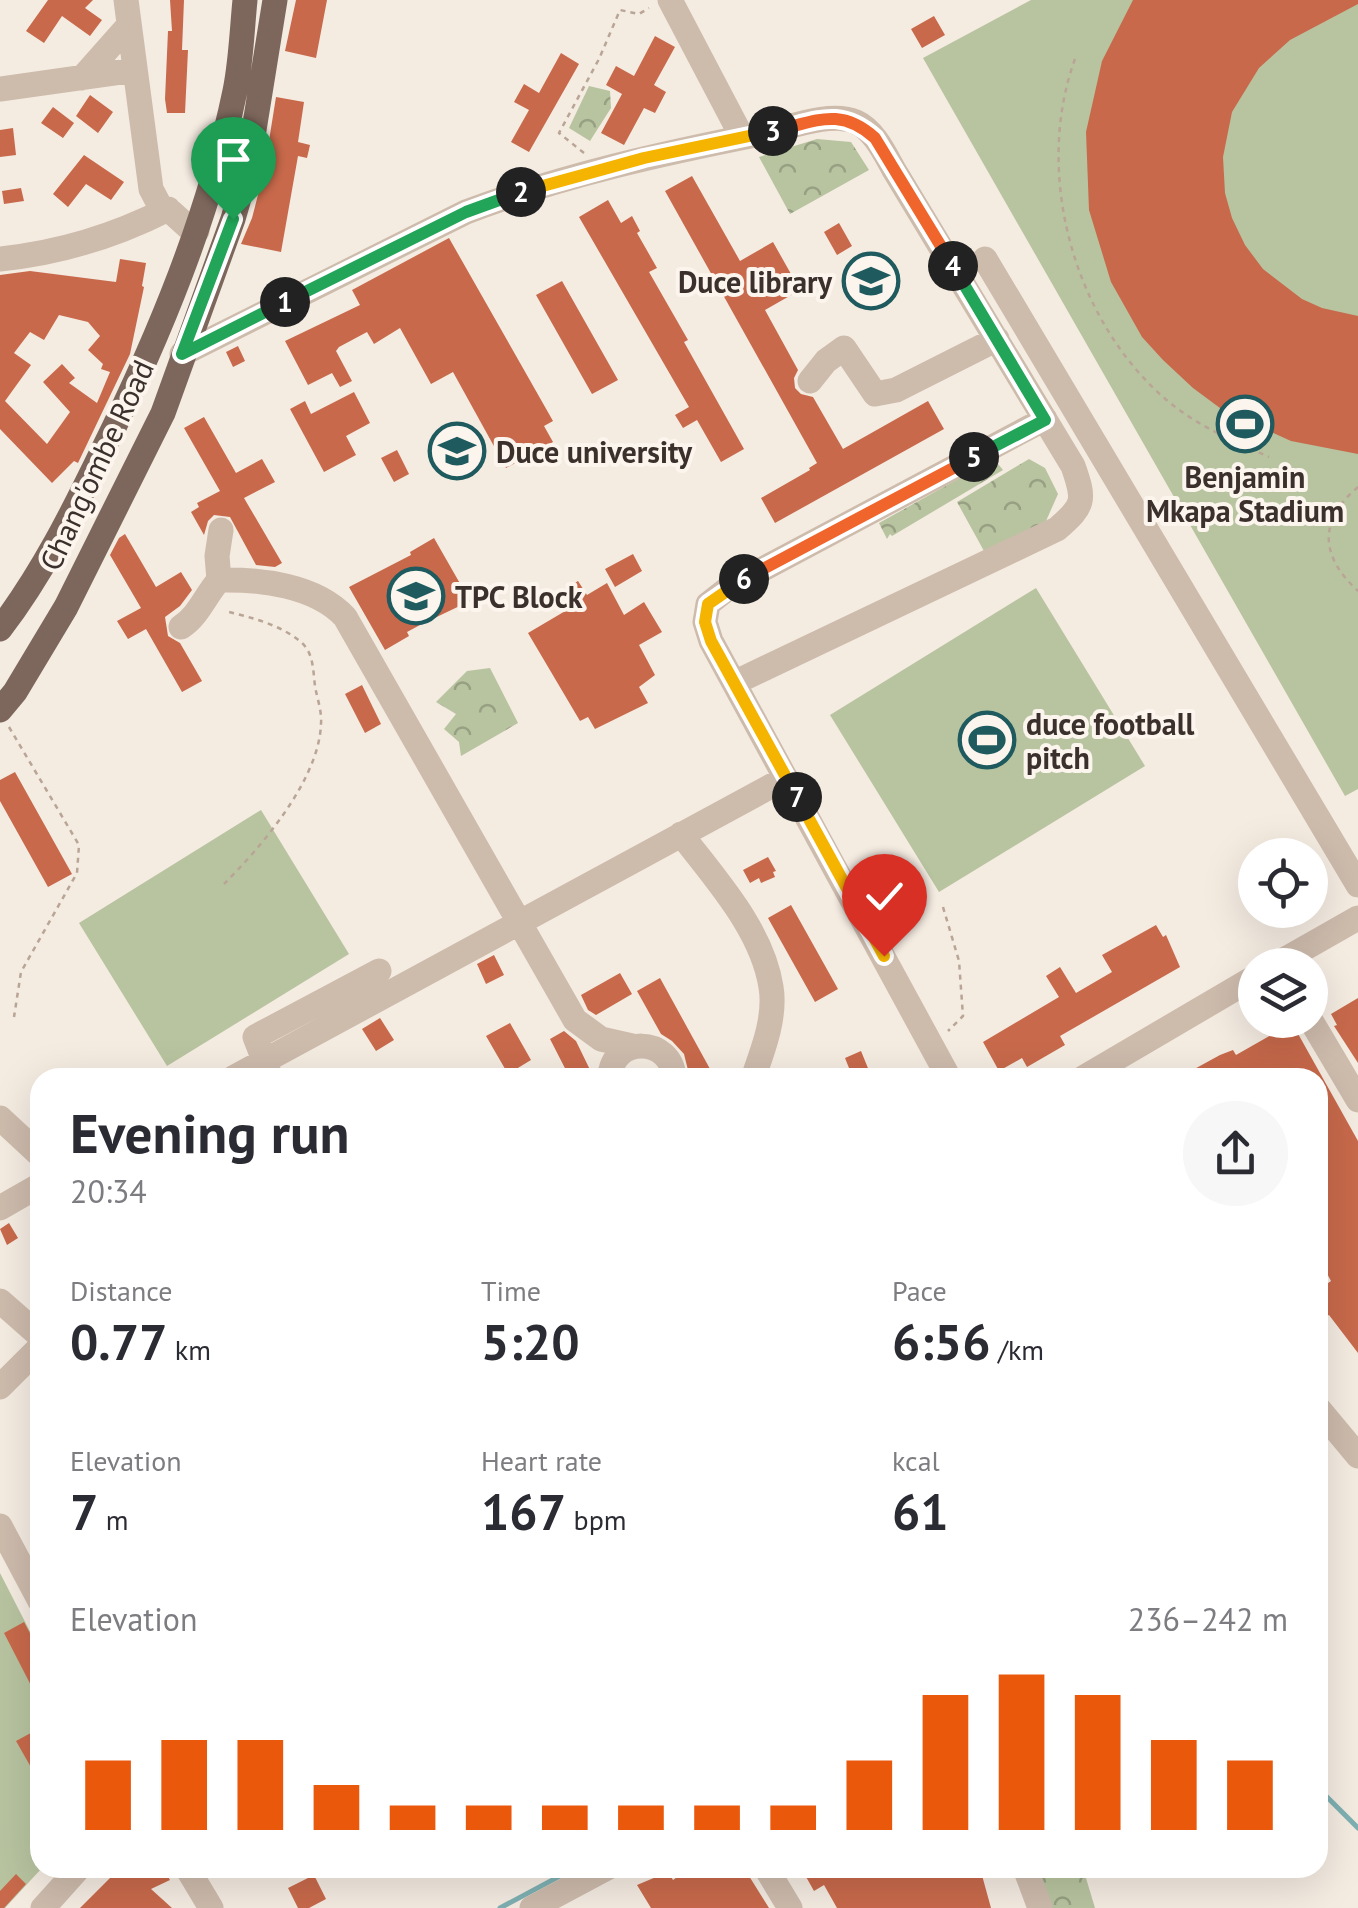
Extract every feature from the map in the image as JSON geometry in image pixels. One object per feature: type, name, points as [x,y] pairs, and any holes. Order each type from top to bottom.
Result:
[{"type":"main road","name":"Chang'ombe Road","points":[[0,629],[72,513],[132,391],[198,230],[236,87],[244,0]]},
{"type":"main road","name":"Chang'ombe Road","points":[[3,716],[66,607],[163,413],[233,219],[248,166],[275,0]]},
{"type":"street","points":[[662,2],[742,137]]},
{"type":"street","points":[[127,12],[148,176],[156,201],[162,210],[168,209]]},
{"type":"street","points":[[82,78],[127,12]]},
{"type":"street","points":[[0,89],[134,70]]},
{"type":"street","points":[[182,354],[466,212],[587,174],[742,137],[837,118],[858,122],[875,138],[1073,466],[1083,494],[1078,511],[1057,529],[734,683]]},
{"type":"street","points":[[168,209],[188,227],[198,230]]},
{"type":"street","points":[[0,259],[102,238],[168,209]]},
{"type":"street","points":[[985,259],[1358,886]]},
{"type":"street","points":[[810,382],[826,361],[844,348],[875,394],[896,390],[997,340]]},
{"type":"street","points":[[944,1068],[711,641],[705,622],[708,604],[730,586],[1045,420]]},
{"type":"street","points":[[219,580],[220,530]]},
{"type":"street","points":[[191,618],[219,580],[251,579],[283,584],[330,605],[345,617],[575,1020],[601,1039],[632,1046],[649,1045],[664,1053],[673,1068]]},
{"type":"street","points":[[379,971],[255,1037],[268,1068],[520,920],[786,778]]},
{"type":"street","points":[[681,834],[735,907],[761,952],[772,988],[771,1014],[756,1068]]},
{"type":"street","points":[[1306,948],[1358,918]]},
{"type":"street","points":[[1107,1068],[1238,987]]},
{"type":"street","points":[[1321,1038],[1358,1100]]},
{"type":"street","points":[[610,1068],[617,1055],[632,1046]]},
{"type":"street","points":[[0,1118],[30,1146]]},
{"type":"street","points":[[0,1208],[30,1191]]},
{"type":"street","points":[[0,1301],[30,1327]]},
{"type":"street","points":[[0,1387],[30,1357]]},
{"type":"street","points":[[1328,1420],[1358,1456]]},
{"type":"street","points":[[0,1526],[30,1582]]},
{"type":"street","points":[[43,1908],[70,1878]]},
{"type":"street","points":[[193,1878],[211,1908]]},
{"type":"street","points":[[532,1908],[588,1878]]},
{"type":"street","points":[[772,1878],[790,1908]]},
{"type":"street","points":[[1029,1878],[1040,1908]]},
{"type":"path","points":[[587,174],[584,152],[559,133],[600,59],[620,10],[640,14],[662,2]]},
{"type":"path","points":[[1074,58],[1066,82],[1062,120],[1061,198],[1079,276],[1114,339],[1168,401],[1219,434],[1269,457]]},
{"type":"path","points":[[1358,487],[1329,522],[1327,534],[1338,570],[1358,591]]},
{"type":"path","points":[[191,618],[210,606],[251,618],[304,644],[313,667],[322,722],[318,748],[282,818],[265,843],[224,884]]},
{"type":"path","points":[[3,716],[79,845],[76,873],[21,972],[14,1018]]},
{"type":"path","points":[[932,1046],[963,1016],[959,961],[943,907]]},
{"type":"green space","name":"Benjamin Mkapa Stadium","points":[[1031,0],[1358,0],[1358,789],[1345,796],[923,58]]},
{"type":"green space","points":[[589,86],[610,91],[611,108],[590,141],[569,128]]},
{"type":"green space","points":[[817,139],[851,142],[869,170],[790,214],[759,157]]},
{"type":"green space","points":[[994,459],[1003,470],[887,539],[879,523]]},
{"type":"green space","points":[[1029,459],[1045,468],[1058,494],[1046,521],[984,551],[957,502]]},
{"type":"green space","name":"duce football pitch","points":[[1036,588],[1145,766],[939,892],[830,715]]},
{"type":"green space","points":[[490,668],[518,723],[461,756],[459,742],[444,729],[456,714],[436,702],[467,671]]},
{"type":"green space","points":[[261,810],[349,954],[167,1066],[79,923]]},
{"type":"green space","points":[[0,1573],[30,1632],[33,1878],[5,1908],[0,1908]]},
{"type":"green space","points":[[1037,1878],[1086,1878],[1095,1908],[1049,1908]]},
{"type":"building","points":[[48,0],[93,0],[85,8],[102,20],[90,36],[62,16],[44,43],[26,31]]},
{"type":"building","points":[[170,0],[184,0],[182,50],[188,50],[185,113],[167,113],[165,99],[168,31],[172,31]]},
{"type":"building","points":[[296,0],[327,0],[316,58],[285,51]]},
{"type":"building","points":[[1133,0],[1358,0],[1358,4],[1290,40],[1259,68],[1232,112],[1223,157],[1225,193],[1232,218],[1263,269],[1302,299],[1358,316],[1358,454],[1291,441],[1224,411],[1193,388],[1142,337],[1111,282],[1089,210],[1086,132],[1102,61]]},
{"type":"building","points":[[934,16],[945,35],[922,48],[911,29]]},
{"type":"building","points":[[655,36],[675,47],[654,85],[666,92],[655,113],[644,108],[624,145],[601,133],[622,94],[606,85],[616,66],[634,76]]},
{"type":"building","points":[[561,53],[579,64],[529,152],[511,142],[529,110],[514,102],[524,84],[539,93]]},
{"type":"building","points":[[90,95],[113,112],[98,133],[76,116]]},
{"type":"building","points":[[276,97],[304,102],[298,142],[310,145],[307,158],[298,156],[281,252],[241,244],[264,172]]},
{"type":"building","points":[[53,107],[74,123],[63,138],[41,123]]},
{"type":"building","points":[[13,128],[16,155],[0,157],[0,130]]},
{"type":"building","points":[[84,155],[124,182],[111,200],[86,184],[68,207],[53,194]]},
{"type":"building","points":[[692,176],[740,261],[773,242],[800,290],[765,310],[798,370],[795,388],[813,397],[843,449],[928,401],[944,429],[775,523],[761,498],[817,463],[665,191]]},
{"type":"building","points":[[21,188],[24,201],[4,204],[2,191]]},
{"type":"building","points":[[608,200],[621,223],[632,216],[657,268],[649,272],[744,449],[721,462],[697,420],[683,428],[675,415],[689,407],[579,217]]},
{"type":"building","points":[[839,223],[852,246],[837,255],[824,232]]},
{"type":"building","points":[[449,238],[553,421],[544,426],[553,442],[506,468],[453,372],[431,384],[400,328],[374,344],[367,332],[339,347],[336,351],[352,381],[340,387],[332,373],[308,385],[285,341],[360,305],[352,290]]},
{"type":"building","points":[[120,259],[146,263],[130,354],[78,463],[74,461],[52,483],[0,429],[0,275],[30,271],[116,282]],"holes":[[[59,315],[88,322],[100,336],[88,350],[103,364],[101,369],[110,372],[97,403],[69,383],[75,378],[62,364],[43,382],[70,412],[47,444],[5,401],[31,365],[14,353],[30,332],[44,340]]]},
{"type":"building","points":[[562,281],[618,380],[592,394],[536,295]]},
{"type":"building","points":[[238,346],[245,361],[233,367],[226,352]]},
{"type":"building","points":[[354,392],[370,423],[346,436],[356,455],[324,472],[290,409],[305,401],[311,414]]},
{"type":"building","points":[[204,417],[236,473],[262,459],[275,482],[244,498],[282,563],[275,567],[256,565],[230,517],[214,515],[204,535],[191,512],[199,507],[197,503],[220,491],[184,428]]},
{"type":"building","points":[[397,450],[409,474],[394,482],[381,458]]},
{"type":"building","points":[[125,534],[156,587],[181,572],[192,590],[165,617],[168,636],[180,643],[202,681],[182,692],[146,629],[128,639],[117,621],[141,608],[110,555]]},
{"type":"building","points":[[434,538],[470,601],[407,632],[409,636],[385,650],[349,587],[411,555],[410,552]]},
{"type":"building","points":[[633,554],[642,571],[615,587],[605,569]]},
{"type":"building","points":[[578,581],[587,595],[607,583],[624,615],[644,602],[662,632],[639,645],[655,675],[639,687],[648,703],[595,729],[588,717],[580,721],[528,633],[567,610],[558,593]]},
{"type":"building","points":[[362,685],[381,724],[365,733],[345,694]]},
{"type":"building","points":[[15,772],[72,874],[48,887],[0,801],[0,780]]},
{"type":"building","points":[[768,857],[775,877],[750,883],[743,870]]},
{"type":"building","points":[[791,905],[838,989],[815,1002],[768,918]]},
{"type":"building","points":[[1156,925],[1163,937],[1166,935],[1180,967],[1060,1036],[1065,1045],[1027,1067],[1022,1058],[997,1068],[983,1042],[1059,997],[1046,976],[1060,967],[1076,993],[1112,972],[1102,955]]},
{"type":"building","points":[[494,955],[504,975],[486,984],[477,964]]},
{"type":"building","points":[[620,973],[632,994],[596,1015],[588,1010],[581,995]]},
{"type":"building","points":[[660,978],[710,1068],[688,1068],[684,1054],[661,1034],[637,991]]},
{"type":"building","points":[[1358,998],[1358,1063],[1334,1026],[1337,1025],[1331,1014]]},
{"type":"building","points":[[380,1018],[394,1040],[376,1051],[362,1029]]},
{"type":"building","points":[[510,1023],[531,1060],[518,1068],[505,1068],[486,1036]]},
{"type":"building","points":[[564,1031],[576,1041],[589,1068],[565,1068],[550,1039]]},
{"type":"building","points":[[1266,1038],[1300,1038],[1317,1068],[1196,1068],[1233,1050],[1236,1055]]},
{"type":"building","points":[[861,1051],[868,1068],[849,1068],[845,1058]]},
{"type":"building","points":[[1328,1087],[1358,1141],[1358,1353],[1328,1316]]},
{"type":"building","points":[[9,1223],[18,1238],[7,1245],[0,1229]]},
{"type":"building","points":[[24,1622],[30,1633],[30,1684],[4,1633]]},
{"type":"building","points":[[30,1733],[30,1766],[16,1741]]},
{"type":"building","points":[[16,1874],[26,1884],[0,1908],[0,1891]]},
{"type":"building","points":[[110,1878],[170,1880],[151,1889],[172,1908],[80,1908]]},
{"type":"building","points":[[316,1878],[326,1899],[309,1908],[298,1908],[288,1888]]},
{"type":"building","points":[[654,1878],[750,1878],[769,1908],[651,1908],[637,1885]]},
{"type":"building","points":[[807,1878],[983,1878],[991,1908],[837,1908],[824,1885],[814,1891]]},
{"type":"waterway","points":[[1328,1798],[1358,1828]]},
{"type":"waterway","points":[[500,1908],[556,1878]]},
{"type":"place","name":"Duce library","points":[[871,281]]},
{"type":"place","name":"Benjamin Mkapa Stadium","points":[[1245,424]]},
{"type":"place","name":"Duce university","points":[[457,451]]},
{"type":"place","name":"TPC Block","points":[[416,596]]},
{"type":"place","name":"duce football pitch","points":[[987,740]]},
{"type":"route","points":[[233,219],[182,354],[466,212],[509,196],[644,158],[837,118],[858,122],[875,138],[1045,420],[730,586],[708,604],[705,622],[711,641],[884,956]]}]
